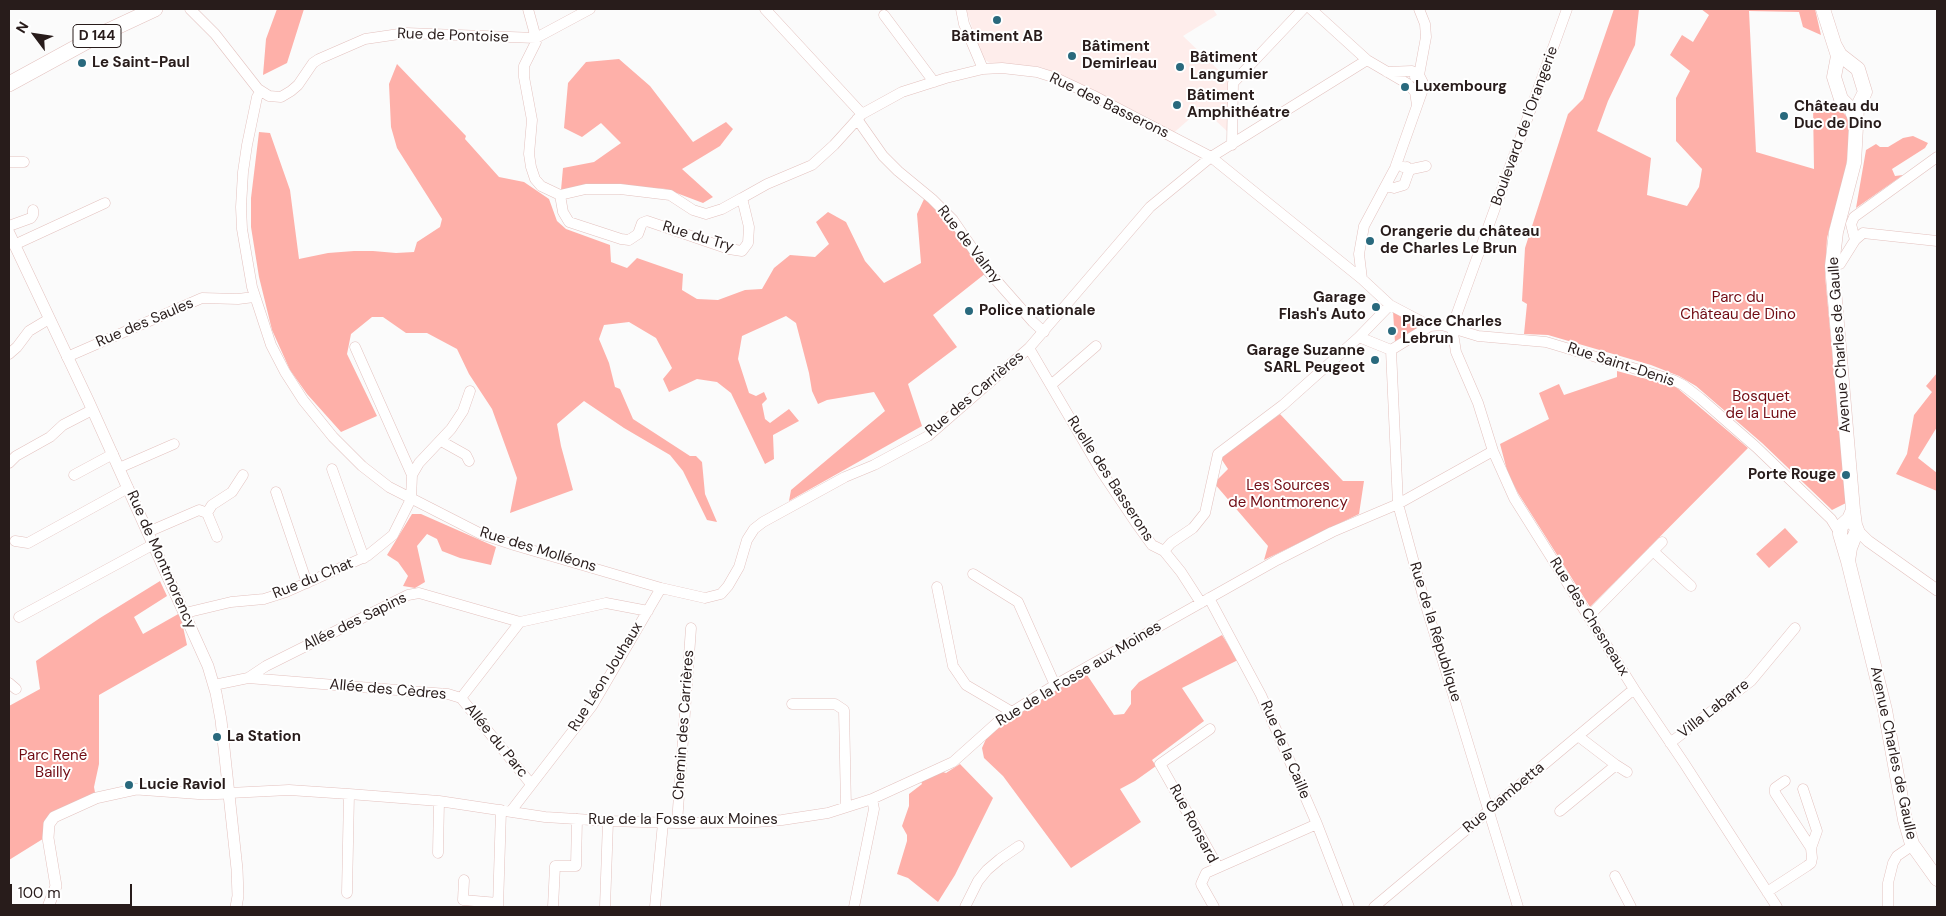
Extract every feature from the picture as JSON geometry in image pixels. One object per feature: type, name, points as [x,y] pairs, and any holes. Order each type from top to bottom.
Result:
[{"type":"main road","name":"D 144","points":[[9,84],[135,13],[155,9]]},
{"type":"main road","points":[[1823,9],[1842,64],[1834,77],[1840,97],[1853,112],[1856,122]]},
{"type":"main road","name":"Avenue Charles de Gaulle","points":[[1842,64],[1853,64],[1858,69],[1864,88],[1864,96],[1857,108],[1854,163],[1836,232],[1832,266],[1853,510],[1849,531],[1848,561],[1886,716],[1905,820],[1912,845],[1937,879]]},
{"type":"main road","points":[[1843,101],[1854,105],[1860,102]]},
{"type":"street","points":[[190,9],[215,34],[261,91]]},
{"type":"street","points":[[528,9],[536,38],[536,42],[524,66],[524,77],[532,120],[529,154],[532,174],[541,186],[560,195]]},
{"type":"street","points":[[536,38],[590,9]]},
{"type":"street","points":[[742,198],[767,184],[812,166],[859,117],[765,9]]},
{"type":"street","points":[[961,9],[964,24],[983,70]]},
{"type":"street","points":[[1232,145],[1233,83],[1303,9]]},
{"type":"street","points":[[1311,9],[1367,60],[1408,84],[1415,92],[1417,108]]},
{"type":"street","points":[[1419,9],[1425,24],[1426,37],[1419,75]]},
{"type":"street","name":"Boulevard de l'Orangerie","points":[[1452,327],[1567,9]]},
{"type":"street","points":[[884,14],[934,82]]},
{"type":"street","name":"Rue de Pontoise","points":[[261,91],[268,96],[281,96],[291,91],[313,63],[319,59],[374,37],[406,33],[536,38]]},
{"type":"street","name":"Rue des Carrières","points":[[662,588],[706,598],[721,594],[736,575],[747,540],[754,529],[770,518],[845,477],[874,465],[928,436],[1030,348],[1150,207],[1211,157],[1367,60]]},
{"type":"street","name":"Rue des Basserons","points":[[859,117],[902,92],[983,70],[1002,68],[1037,72],[1056,78],[1092,94],[1211,157],[1362,278],[1390,305],[1430,326]]},
{"type":"street","points":[[1362,278],[1359,254],[1362,235],[1368,218],[1395,168],[1423,89],[1423,83],[1419,75],[1412,71],[1388,72]]},
{"type":"street","points":[[1402,80],[1419,75]]},
{"type":"street","name":"Rue des Molléons","points":[[261,91],[257,97],[243,172],[241,207],[246,255],[254,296],[271,344],[285,372],[303,400],[333,437],[362,466],[389,487],[411,499],[480,534],[662,588]]},
{"type":"street","name":"Rue de Valmy","points":[[859,117],[883,156],[953,220],[988,271],[1044,332]]},
{"type":"street","points":[[1855,240],[1851,224],[1854,217],[1937,157]]},
{"type":"street","points":[[9,162],[24,162]]},
{"type":"street","points":[[1395,168],[1407,167],[1412,169],[1426,166]]},
{"type":"street","points":[[1386,186],[1394,188],[1404,184],[1410,171],[1407,167]]},
{"type":"street","name":"Rue du Try","points":[[586,189],[620,189],[670,196],[693,210],[706,214],[722,209],[742,198],[749,227],[748,243],[742,251],[729,249],[647,221],[642,223],[638,234],[629,240],[621,239],[569,222],[562,212],[560,195],[586,189]]},
{"type":"street","points":[[11,241],[105,203]]},
{"type":"street","points":[[9,226],[31,218],[34,215],[33,210]]},
{"type":"street","points":[[1832,266],[1840,264],[1855,240],[1862,233],[1937,241]]},
{"type":"street","name":"Rue de Montmorency","points":[[11,241],[113,454],[185,613],[214,685],[220,715],[229,793],[237,878],[238,896],[236,907]]},
{"type":"street","name":"Rue des Saules","points":[[67,357],[202,298],[238,300],[254,296]]},
{"type":"street","points":[[1164,551],[1171,543],[1193,528],[1205,514],[1218,454],[1283,405],[1359,337],[1390,305]]},
{"type":"street","points":[[9,354],[29,331],[49,319]]},
{"type":"street","points":[[1359,337],[1391,350],[1430,326],[1442,324],[1452,327]]},
{"type":"street","name":"Rue des Chesneaux","points":[[1452,327],[1456,352],[1478,404],[1493,451],[1514,498],[1634,689],[1777,907]]},
{"type":"street","name":"Rue Saint-Denis","points":[[1452,327],[1478,336],[1554,344],[1660,375],[1683,385],[1756,447],[1849,531]]},
{"type":"street","points":[[1050,385],[1096,346]]},
{"type":"street","points":[[355,347],[412,475],[411,499]]},
{"type":"street","name":"Ruelle des Basserons","points":[[1030,348],[1102,471],[1136,523],[1152,545],[1164,551],[1205,600]]},
{"type":"street","name":"Rue de la République","points":[[1391,350],[1398,504],[1518,907]]},
{"type":"street","points":[[412,475],[419,463],[441,441],[463,411],[470,391]]},
{"type":"street","points":[[9,463],[16,456],[50,436],[63,425],[92,410]]},
{"type":"street","points":[[441,441],[466,455],[469,461]]},
{"type":"street","points":[[119,468],[174,444]]},
{"type":"street","name":"Rue de la Fosse aux Moines","points":[[229,793],[290,790],[439,801],[577,820],[677,823],[782,820],[819,814],[872,800],[953,762],[1001,719],[1054,685],[1205,600],[1300,548],[1398,504],[1493,451]]},
{"type":"street","points":[[74,475],[113,454]]},
{"type":"street","points":[[332,469],[364,558]]},
{"type":"street","points":[[207,513],[212,505],[232,492],[243,475]]},
{"type":"street","points":[[15,541],[28,543],[128,488]]},
{"type":"street","points":[[276,492],[307,583]]},
{"type":"street","name":"Rue du Chat","points":[[185,613],[231,602],[264,599],[307,583],[364,558],[393,535],[411,499]]},
{"type":"street","points":[[148,532],[199,510],[207,513],[216,537]]},
{"type":"street","points":[[1849,531],[1937,590]]},
{"type":"street","points":[[1589,616],[1662,542]]},
{"type":"street","points":[[19,617],[154,544]]},
{"type":"street","points":[[1653,551],[1691,586]]},
{"type":"street","points":[[973,574],[1018,602],[1054,685]]},
{"type":"street","points":[[937,586],[953,666],[966,686],[1012,712]]},
{"type":"street","name":"Rue Léon Jouhaux","points":[[506,810],[531,784],[578,726],[592,706],[662,588]]},
{"type":"street","name":"Allée des Sapins","points":[[214,685],[248,678],[266,666],[408,595],[419,593],[428,594],[520,622],[606,603],[648,611]]},
{"type":"street","name":"Rue de la Caille","points":[[1205,600],[1261,695],[1317,824],[1349,907]]},
{"type":"street","name":"Allée des Cèdres","points":[[248,678],[448,694],[461,698],[520,622]]},
{"type":"street","name":"Chemin des Carrières","points":[[677,823],[691,628]]},
{"type":"street","name":"Villa Labarre","points":[[1670,743],[1751,681],[1795,628]]},
{"type":"street","name":"Rue Gambetta","points":[[1374,907],[1634,689]]},
{"type":"street","name":"Allée du Parc","points":[[461,698],[531,784]]},
{"type":"street","points":[[792,704],[835,704],[844,710],[846,807]]},
{"type":"street","name":"Rue Ronsard","points":[[1210,729],[1160,764],[1218,867],[1206,873],[1201,884],[1214,907]]},
{"type":"street","points":[[1578,736],[1628,772]]},
{"type":"street","points":[[1560,811],[1616,765]]},
{"type":"street","points":[[1785,781],[1775,788],[1775,792],[1811,848]]},
{"type":"street","points":[[1767,892],[1811,863],[1811,848],[1817,831],[1803,789]]},
{"type":"street","points":[[48,907],[56,886],[48,838],[49,824],[54,817],[96,798],[130,790],[205,794],[229,793]]},
{"type":"street","points":[[347,894],[349,794]]},
{"type":"street","points":[[854,907],[874,808],[872,800]]},
{"type":"street","points":[[438,853],[439,801]]},
{"type":"street","points":[[464,880],[463,900],[498,905],[506,810]]},
{"type":"street","points":[[553,907],[555,866],[576,866],[577,820]]},
{"type":"street","points":[[605,907],[608,821]]},
{"type":"street","points":[[655,907],[663,822]]},
{"type":"street","points":[[1218,867],[1317,824]]},
{"type":"street","points":[[1888,907],[1888,883],[1893,863],[1897,856],[1912,845]]},
{"type":"street","points":[[965,907],[978,881],[1000,858],[1019,846]]},
{"type":"street","points":[[1615,876],[1631,907]]},
{"type":"shaded area","points":[[966,9],[1213,9],[1217,15],[1183,36],[1229,80],[1229,133],[1202,108],[1170,136],[1152,127],[1153,120],[1065,76],[1040,67],[990,63],[982,58]]},
{"type":"green space","points":[[277,9],[304,9],[287,63],[263,75],[266,39]]},
{"type":"green space","name":"Parc du Château de Dino","points":[[1614,9],[1639,9],[1635,45],[1608,101],[1597,131],[1651,158],[1647,195],[1687,206],[1699,187],[1702,169],[1676,141],[1676,98],[1690,71],[1670,55],[1682,35],[1693,42],[1709,15],[1701,9],[1815,9],[1821,35],[1803,27],[1799,12],[1749,11],[1756,152],[1814,169],[1813,105],[1834,103],[1848,118],[1850,141],[1845,172],[1827,238],[1825,275],[1846,503],[1832,510],[1762,443],[1696,386],[1679,376],[1651,365],[1548,335],[1524,334],[1527,304],[1522,301],[1525,248],[1568,114],[1583,99]]},
{"type":"green space","points":[[619,59],[650,86],[693,142],[726,122],[733,129],[720,146],[682,169],[713,197],[703,203],[666,189],[601,184],[561,190],[563,168],[594,162],[621,143],[601,123],[582,137],[564,128],[568,83],[586,62]]},
{"type":"green space","points":[[397,64],[466,136],[465,139],[499,177],[524,182],[549,199],[557,221],[566,229],[610,245],[611,262],[627,268],[637,258],[683,274],[682,290],[697,299],[718,300],[745,290],[762,289],[774,268],[790,255],[815,257],[829,244],[816,222],[828,212],[846,222],[865,261],[884,283],[921,263],[917,214],[925,197],[947,219],[986,273],[933,315],[957,347],[908,384],[922,426],[789,501],[791,490],[885,411],[874,392],[827,400],[818,404],[812,391],[796,323],[786,316],[742,336],[738,359],[749,393],[756,396],[764,392],[767,399],[762,404],[765,419],[770,423],[789,409],[799,421],[773,435],[774,459],[765,464],[731,393],[717,382],[697,379],[669,392],[663,379],[672,368],[656,338],[629,322],[604,325],[599,339],[609,363],[615,387],[620,389],[633,419],[690,456],[696,456],[702,462],[705,494],[717,522],[707,520],[683,471],[670,455],[624,428],[584,401],[557,424],[573,490],[510,513],[517,478],[492,409],[469,374],[457,349],[427,333],[406,333],[383,317],[372,317],[351,334],[347,354],[377,416],[341,432],[307,394],[290,370],[272,330],[259,277],[251,227],[251,198],[259,132],[270,133],[290,190],[299,259],[328,253],[354,251],[414,252],[417,242],[440,227],[442,219],[397,148],[391,127],[389,84]]},
{"type":"green space","points":[[1913,136],[1928,143],[1925,148],[1892,169],[1895,176],[1903,175],[1856,208],[1866,150],[1876,144],[1880,147],[1888,147],[1903,138]]},
{"type":"green space","points":[[1393,311],[1421,326],[1395,342]]},
{"type":"green space","points":[[1617,371],[1676,387],[1748,448],[1590,607],[1518,493],[1508,474],[1500,444],[1549,419],[1539,393],[1559,384],[1564,395],[1617,377]]},
{"type":"green space","points":[[1937,373],[1937,427],[1918,458],[1937,473],[1937,491],[1896,474],[1907,454],[1914,415],[1932,392],[1926,386]]},
{"type":"green space","name":"Les Sources de Montmorency","points":[[1280,414],[1343,481],[1364,481],[1359,514],[1264,560],[1268,546],[1214,483],[1228,469],[1220,457]]},
{"type":"green space","points":[[412,514],[421,514],[496,547],[491,565],[460,558],[442,551],[437,539],[427,534],[417,546],[425,582],[415,588],[403,586],[408,576],[398,562],[387,555]]},
{"type":"green space","points":[[1785,528],[1798,542],[1769,568],[1756,554]]},
{"type":"green space","name":"Parc René Bailly","points":[[160,581],[167,596],[134,617],[143,634],[180,613],[187,645],[99,695],[99,764],[94,787],[96,798],[59,813],[46,837],[9,860],[9,706],[40,689],[36,661]]},
{"type":"green space","points":[[1222,635],[1238,660],[1182,688],[1204,721],[1152,760],[1156,766],[1120,789],[1141,822],[1071,868],[1003,776],[984,758],[982,748],[986,739],[1004,723],[1085,672],[1114,715],[1124,714],[1131,704],[1131,691],[1139,682]]},
{"type":"green space","points":[[960,764],[993,798],[955,875],[938,902],[908,878],[897,874],[907,841],[907,835],[902,826],[909,806],[909,794],[922,784],[921,781],[943,772],[946,773]]},
{"type":"place","name":"Bâtiment AB","points":[[997,20]]},
{"type":"place","name":"Bâtiment Demirleau","points":[[1072,56]]},
{"type":"place","name":"Le Saint-Paul","points":[[82,63]]},
{"type":"place","name":"Bâtiment Langumier","points":[[1180,67]]},
{"type":"place","name":"Luxembourg","points":[[1405,87]]},
{"type":"place","name":"Bâtiment Amphithéatre","points":[[1177,105]]},
{"type":"place","name":"Château du Duc de Dino","points":[[1784,116]]},
{"type":"place","name":"Orangerie du château de Charles Le Brun","points":[[1370,241]]},
{"type":"place","name":"Garage Flash's Auto","points":[[1376,307]]},
{"type":"place","name":"Police nationale","points":[[969,311]]},
{"type":"place","name":"Place Charles Lebrun","points":[[1392,331]]},
{"type":"place","name":"Garage Suzanne SARL Peugeot","points":[[1375,360]]},
{"type":"place","name":"Porte Rouge","points":[[1846,475]]},
{"type":"place","name":"La Station","points":[[217,737]]},
{"type":"place","name":"Lucie Raviol","points":[[129,785]]},
{"type":"park label","name":"Bosquet de la Lune","points":[[1761,406]]}]
